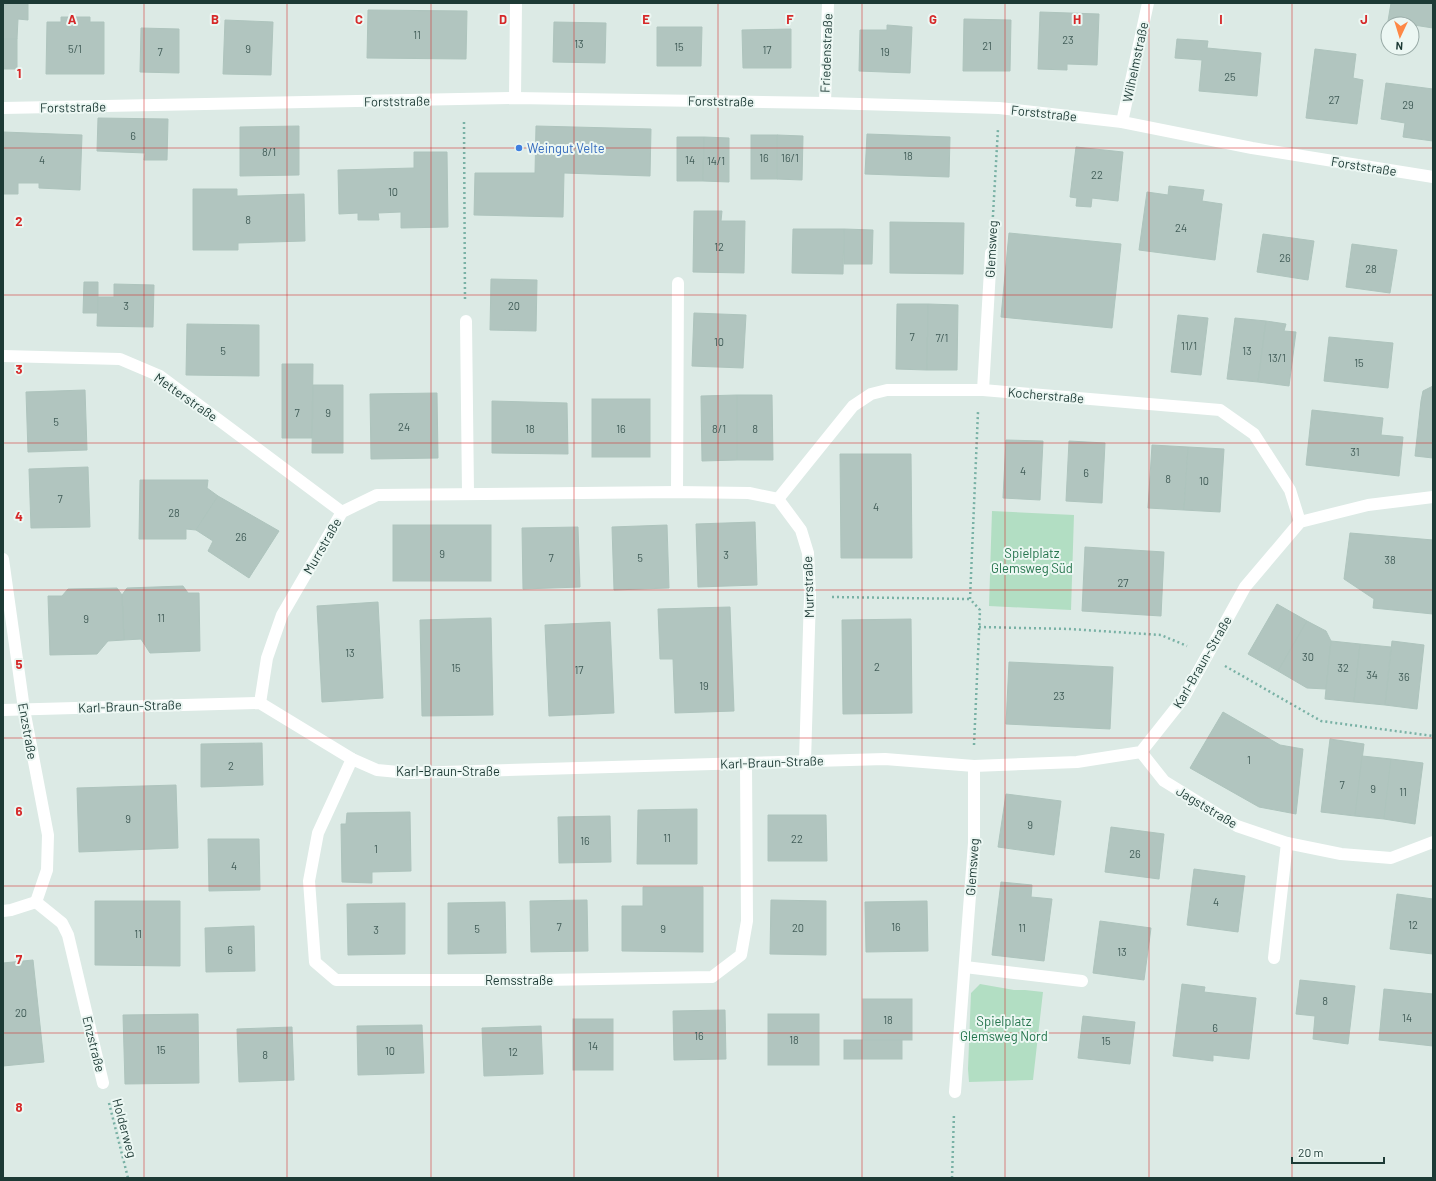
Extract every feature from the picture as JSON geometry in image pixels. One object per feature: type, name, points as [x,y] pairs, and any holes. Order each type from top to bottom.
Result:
[{"type":"street","points":[[515,98],[516,3]]},
{"type":"street","name":"Friedenstraße","points":[[825,103],[828,3]]},
{"type":"street","name":"Wilhelmstraße","points":[[1122,122],[1148,3]]},
{"type":"street","name":"Forststraße","points":[[3,108],[515,98],[825,103],[999,108],[1122,122],[1252,148],[1433,177]]},
{"type":"street","name":"Glemsweg","points":[[983,390],[991,253]]},
{"type":"street","points":[[677,492],[678,283]]},
{"type":"street","points":[[466,321],[468,493]]},
{"type":"street","name":"Metterstraße","points":[[3,356],[120,359],[160,376],[342,512]]},
{"type":"street","name":"Kocherstraße","points":[[778,499],[853,406],[871,394],[887,390],[983,390],[1220,410],[1254,434],[1290,490],[1300,522]]},
{"type":"street","name":"Murrstraße","points":[[260,703],[267,658],[282,615],[342,512],[377,495],[468,493],[749,492],[778,499],[801,530],[808,553],[810,596],[805,761]]},
{"type":"street","points":[[1300,522],[1368,505],[1433,497]]},
{"type":"street","name":"Karl-Braun-Straße","points":[[3,710],[260,703],[352,759],[377,770],[409,773],[885,759],[974,766],[1077,762],[1141,752],[1183,699],[1245,586],[1300,522]]},
{"type":"street","name":"Enzstraße","points":[[3,558],[24,709],[48,835],[47,870],[36,902],[62,923],[68,936],[103,1083]]},
{"type":"street","name":"Jagststraße","points":[[1141,752],[1164,781],[1237,826],[1287,843],[1341,854],[1391,858],[1433,842]]},
{"type":"street","name":"Remsstraße","points":[[352,759],[318,833],[310,881],[315,962],[336,980],[544,980],[712,977],[742,955],[747,920],[746,763]]},
{"type":"street","name":"Glemsweg","points":[[955,1092],[974,843],[974,766]]},
{"type":"street","points":[[1274,958],[1287,843]]},
{"type":"street","points":[[3,911],[36,902]]},
{"type":"street","points":[[965,968],[1082,981]]},
{"type":"path","points":[[464,100],[466,321]]},
{"type":"path","name":"Glemsweg","points":[[991,253],[999,108]]},
{"type":"path","points":[[974,766],[980,610],[970,599],[978,409],[983,390]]},
{"type":"path","points":[[810,596],[970,599]]},
{"type":"path","name":"Holderweg","points":[[103,1083],[128,1178]]},
{"type":"path","points":[[952,1178],[955,1092]]},
{"type":"green space","name":"Spielplatz Glemsweg Süd","points":[[992,511],[1074,515],[1071,610],[989,606]]},
{"type":"green space","name":"Spielplatz Glemsweg Nord","points":[[980,984],[1014,990],[1043,992],[1033,1080],[969,1082],[968,1069],[971,993]]},
{"type":"building","points":[[3,3],[28,3],[28,20],[18,19],[17,39],[3,39]]},
{"type":"building","points":[[1391,3],[1433,3],[1433,28],[1420,26],[1420,16],[1389,16]]},
{"type":"building","points":[[368,10],[467,11],[466,59],[367,58]]},
{"type":"building","points":[[1040,12],[1099,14],[1097,65],[1067,64],[1067,70],[1038,69]]},
{"type":"building","points":[[61,17],[90,17],[90,22],[104,22],[104,74],[46,74],[47,22],[61,22]]},
{"type":"building","points":[[964,19],[1011,20],[1010,71],[963,71]]},
{"type":"building","points":[[225,20],[273,22],[271,75],[223,74]]},
{"type":"building","points":[[554,22],[606,23],[605,63],[553,62]]},
{"type":"building","points":[[887,25],[912,27],[910,73],[859,71],[860,30],[887,30]]},
{"type":"building","points":[[657,27],[702,27],[701,66],[657,66]]},
{"type":"building","points":[[141,28],[179,29],[179,73],[140,72]]},
{"type":"building","points":[[791,29],[791,68],[743,68],[742,30]]},
{"type":"building","points":[[3,39],[17,39],[17,69],[3,69]]},
{"type":"building","points":[[1177,39],[1208,41],[1207,48],[1261,53],[1257,96],[1199,91],[1202,60],[1175,58]]},
{"type":"building","points":[[1315,49],[1356,54],[1353,78],[1363,80],[1357,124],[1306,118]]},
{"type":"building","points":[[1386,83],[1433,89],[1433,141],[1403,137],[1405,123],[1381,119]]},
{"type":"building","points":[[98,118],[168,119],[167,160],[144,160],[145,153],[97,151]]},
{"type":"building","points":[[299,126],[299,175],[240,176],[240,127]]},
{"type":"building","points":[[536,126],[651,129],[650,176],[564,173],[563,217],[474,215],[475,173],[535,173]]},
{"type":"building","points":[[3,132],[82,135],[80,190],[39,188],[39,183],[18,183],[18,194],[3,194]]},
{"type":"building","points":[[867,134],[950,137],[949,177],[865,174]]},
{"type":"building","points":[[751,135],[777,135],[777,179],[751,179]]},
{"type":"building","points":[[777,135],[803,136],[802,180],[777,179]]},
{"type":"building","points":[[677,137],[704,137],[703,181],[677,181]]},
{"type":"building","points":[[704,137],[729,138],[729,182],[703,181]]},
{"type":"building","points":[[1076,147],[1123,152],[1118,201],[1092,198],[1091,207],[1076,206],[1077,198],[1070,197]]},
{"type":"building","points":[[414,152],[447,152],[448,227],[401,228],[401,212],[378,213],[379,220],[358,220],[358,213],[339,214],[338,170],[414,168]]},
{"type":"building","points":[[1169,186],[1204,190],[1202,201],[1222,204],[1215,260],[1139,250],[1147,192],[1168,195]]},
{"type":"building","points":[[193,189],[237,189],[237,196],[304,194],[305,241],[238,243],[238,250],[193,250]]},
{"type":"building","points":[[694,211],[722,211],[721,221],[745,221],[744,273],[693,272]]},
{"type":"building","points":[[890,222],[964,223],[963,274],[890,273]]},
{"type":"building","points":[[793,229],[844,229],[843,274],[792,273]]},
{"type":"building","points":[[844,229],[873,230],[872,264],[844,264]]},
{"type":"building","points":[[1009,233],[1121,244],[1112,328],[1001,317]]},
{"type":"building","points":[[1263,234],[1314,241],[1308,280],[1257,272]]},
{"type":"building","points":[[1352,244],[1397,250],[1390,293],[1346,287]]},
{"type":"building","points":[[491,279],[537,280],[536,331],[490,330]]},
{"type":"building","points":[[84,282],[98,282],[98,313],[83,313]]},
{"type":"building","points":[[114,284],[154,285],[153,327],[97,326],[98,297],[114,297]]},
{"type":"building","points":[[897,304],[928,304],[927,370],[896,369]]},
{"type":"building","points":[[928,304],[958,305],[957,370],[927,370]]},
{"type":"building","points":[[694,313],[746,315],[743,368],[692,366]]},
{"type":"building","points":[[1178,315],[1208,318],[1201,375],[1171,372]]},
{"type":"building","points":[[1235,318],[1266,321],[1258,382],[1227,379]]},
{"type":"building","points":[[1266,321],[1286,324],[1284,331],[1296,332],[1289,386],[1258,382]]},
{"type":"building","points":[[187,324],[259,325],[259,376],[186,375]]},
{"type":"building","points":[[1329,337],[1393,343],[1388,388],[1324,381]]},
{"type":"building","points":[[282,364],[313,364],[312,438],[282,438]]},
{"type":"building","points":[[313,385],[343,385],[343,453],[312,453]]},
{"type":"building","points":[[1433,386],[1433,458],[1415,456],[1423,391]]},
{"type":"building","points":[[85,390],[87,450],[28,452],[26,392]]},
{"type":"building","points":[[437,393],[438,458],[371,459],[370,394]]},
{"type":"building","points":[[737,395],[737,460],[702,461],[701,396]]},
{"type":"building","points":[[737,395],[772,395],[773,460],[737,460]]},
{"type":"building","points":[[592,399],[650,399],[650,457],[592,457]]},
{"type":"building","points":[[492,401],[567,403],[568,454],[492,453]]},
{"type":"building","points":[[1312,410],[1383,418],[1381,435],[1403,437],[1399,476],[1306,465]]},
{"type":"building","points":[[1006,440],[1043,441],[1040,500],[1003,498]]},
{"type":"building","points":[[1069,441],[1105,443],[1102,503],[1066,501]]},
{"type":"building","points":[[1152,445],[1188,447],[1184,510],[1148,508]]},
{"type":"building","points":[[1188,447],[1224,449],[1220,512],[1184,510]]},
{"type":"building","points":[[840,454],[911,454],[912,558],[841,558]]},
{"type":"building","points":[[88,467],[90,527],[31,528],[29,469]]},
{"type":"building","points":[[140,480],[208,480],[207,488],[218,496],[196,530],[186,529],[186,539],[139,539]]},
{"type":"building","points":[[218,496],[279,531],[249,578],[208,551],[213,541],[196,530]]},
{"type":"building","points":[[755,522],[757,585],[698,587],[696,524]]},
{"type":"building","points":[[393,525],[491,525],[491,581],[393,581]]},
{"type":"building","points":[[667,525],[669,588],[614,590],[612,527]]},
{"type":"building","points":[[578,527],[580,587],[523,589],[522,528]]},
{"type":"building","points":[[1350,533],[1433,540],[1433,614],[1373,608],[1374,599],[1344,579]]},
{"type":"building","points":[[1085,547],[1164,552],[1161,616],[1082,611]]},
{"type":"building","points":[[183,586],[188,593],[199,593],[200,651],[150,653],[141,639],[124,640],[122,595],[127,588]]},
{"type":"building","points":[[117,588],[122,595],[124,640],[108,641],[97,654],[50,655],[48,596],[62,596],[68,589]]},
{"type":"building","points":[[378,602],[383,698],[322,702],[317,606]]},
{"type":"building","points":[[1277,604],[1307,621],[1278,671],[1248,654]]},
{"type":"building","points":[[730,607],[734,711],[675,713],[673,659],[660,659],[658,609]]},
{"type":"building","points":[[491,618],[493,715],[422,716],[420,620]]},
{"type":"building","points":[[911,619],[912,713],[843,714],[842,620]]},
{"type":"building","points":[[1307,621],[1326,631],[1331,641],[1326,689],[1307,688],[1278,671]]},
{"type":"building","points":[[610,622],[614,713],[549,716],[545,625]]},
{"type":"building","points":[[1331,641],[1360,644],[1354,702],[1325,699]]},
{"type":"building","points":[[1392,641],[1424,645],[1417,709],[1385,705]]},
{"type":"building","points":[[1360,644],[1391,647],[1385,705],[1354,702]]},
{"type":"building","points":[[1009,662],[1113,667],[1110,729],[1006,724]]},
{"type":"building","points":[[1223,712],[1280,745],[1303,749],[1296,814],[1259,807],[1190,768]]},
{"type":"building","points":[[1330,739],[1364,744],[1355,816],[1321,812]]},
{"type":"building","points":[[262,743],[263,785],[201,787],[201,744]]},
{"type":"building","points":[[1362,756],[1391,759],[1384,819],[1355,816]]},
{"type":"building","points":[[1391,759],[1423,763],[1415,824],[1384,819]]},
{"type":"building","points":[[176,785],[178,848],[79,852],[77,788]]},
{"type":"building","points":[[1006,794],[1061,801],[1054,855],[998,847]]},
{"type":"building","points":[[697,809],[697,864],[637,864],[638,810]]},
{"type":"building","points":[[410,812],[411,871],[372,872],[372,883],[342,882],[341,824],[346,824],[347,813]]},
{"type":"building","points":[[768,815],[826,815],[827,861],[768,861]]},
{"type":"building","points":[[610,816],[611,862],[559,863],[558,817]]},
{"type":"building","points":[[1111,827],[1164,834],[1159,879],[1105,872]]},
{"type":"building","points":[[208,839],[259,839],[260,890],[209,891]]},
{"type":"building","points":[[1194,869],[1245,876],[1238,932],[1187,925]]},
{"type":"building","points":[[1001,882],[1032,885],[1031,897],[1052,899],[1044,961],[992,955]]},
{"type":"building","points":[[643,887],[703,887],[703,952],[622,951],[622,906],[643,906]]},
{"type":"building","points":[[1397,894],[1433,899],[1433,954],[1390,949]]},
{"type":"building","points":[[587,900],[588,951],[531,952],[530,901]]},
{"type":"building","points":[[771,900],[826,901],[826,955],[770,954]]},
{"type":"building","points":[[95,901],[180,901],[180,966],[95,965]]},
{"type":"building","points":[[927,901],[928,951],[866,952],[865,902]]},
{"type":"building","points":[[505,902],[506,953],[448,954],[448,903]]},
{"type":"building","points":[[405,903],[405,954],[348,955],[347,904]]},
{"type":"building","points":[[1100,921],[1151,928],[1144,980],[1093,973]]},
{"type":"building","points":[[254,926],[255,971],[206,972],[205,928]]},
{"type":"building","points":[[33,960],[44,1062],[3,1066],[3,963]]},
{"type":"building","points":[[1300,980],[1355,986],[1348,1044],[1313,1039],[1315,1016],[1296,1014]]},
{"type":"building","points":[[1182,984],[1205,987],[1204,992],[1256,998],[1249,1059],[1213,1055],[1213,1061],[1173,1056]]},
{"type":"building","points":[[1384,989],[1433,994],[1433,1046],[1379,1040]]},
{"type":"building","points":[[863,999],[912,999],[912,1040],[863,1040]]},
{"type":"building","points":[[725,1010],[726,1059],[674,1060],[673,1011]]},
{"type":"building","points":[[198,1014],[199,1083],[125,1084],[123,1015]]},
{"type":"building","points":[[768,1014],[819,1014],[819,1065],[768,1065]]},
{"type":"building","points":[[1083,1016],[1135,1022],[1130,1064],[1078,1058]]},
{"type":"building","points":[[573,1019],[613,1019],[613,1070],[573,1070]]},
{"type":"building","points":[[422,1025],[424,1073],[358,1075],[357,1026]]},
{"type":"building","points":[[541,1026],[543,1074],[484,1076],[482,1028]]},
{"type":"building","points":[[292,1027],[294,1080],[239,1082],[237,1029]]},
{"type":"building","points":[[844,1040],[902,1040],[902,1059],[844,1059]]},
{"type":"place","name":"Weingut Velte","points":[[519,148]]}]
